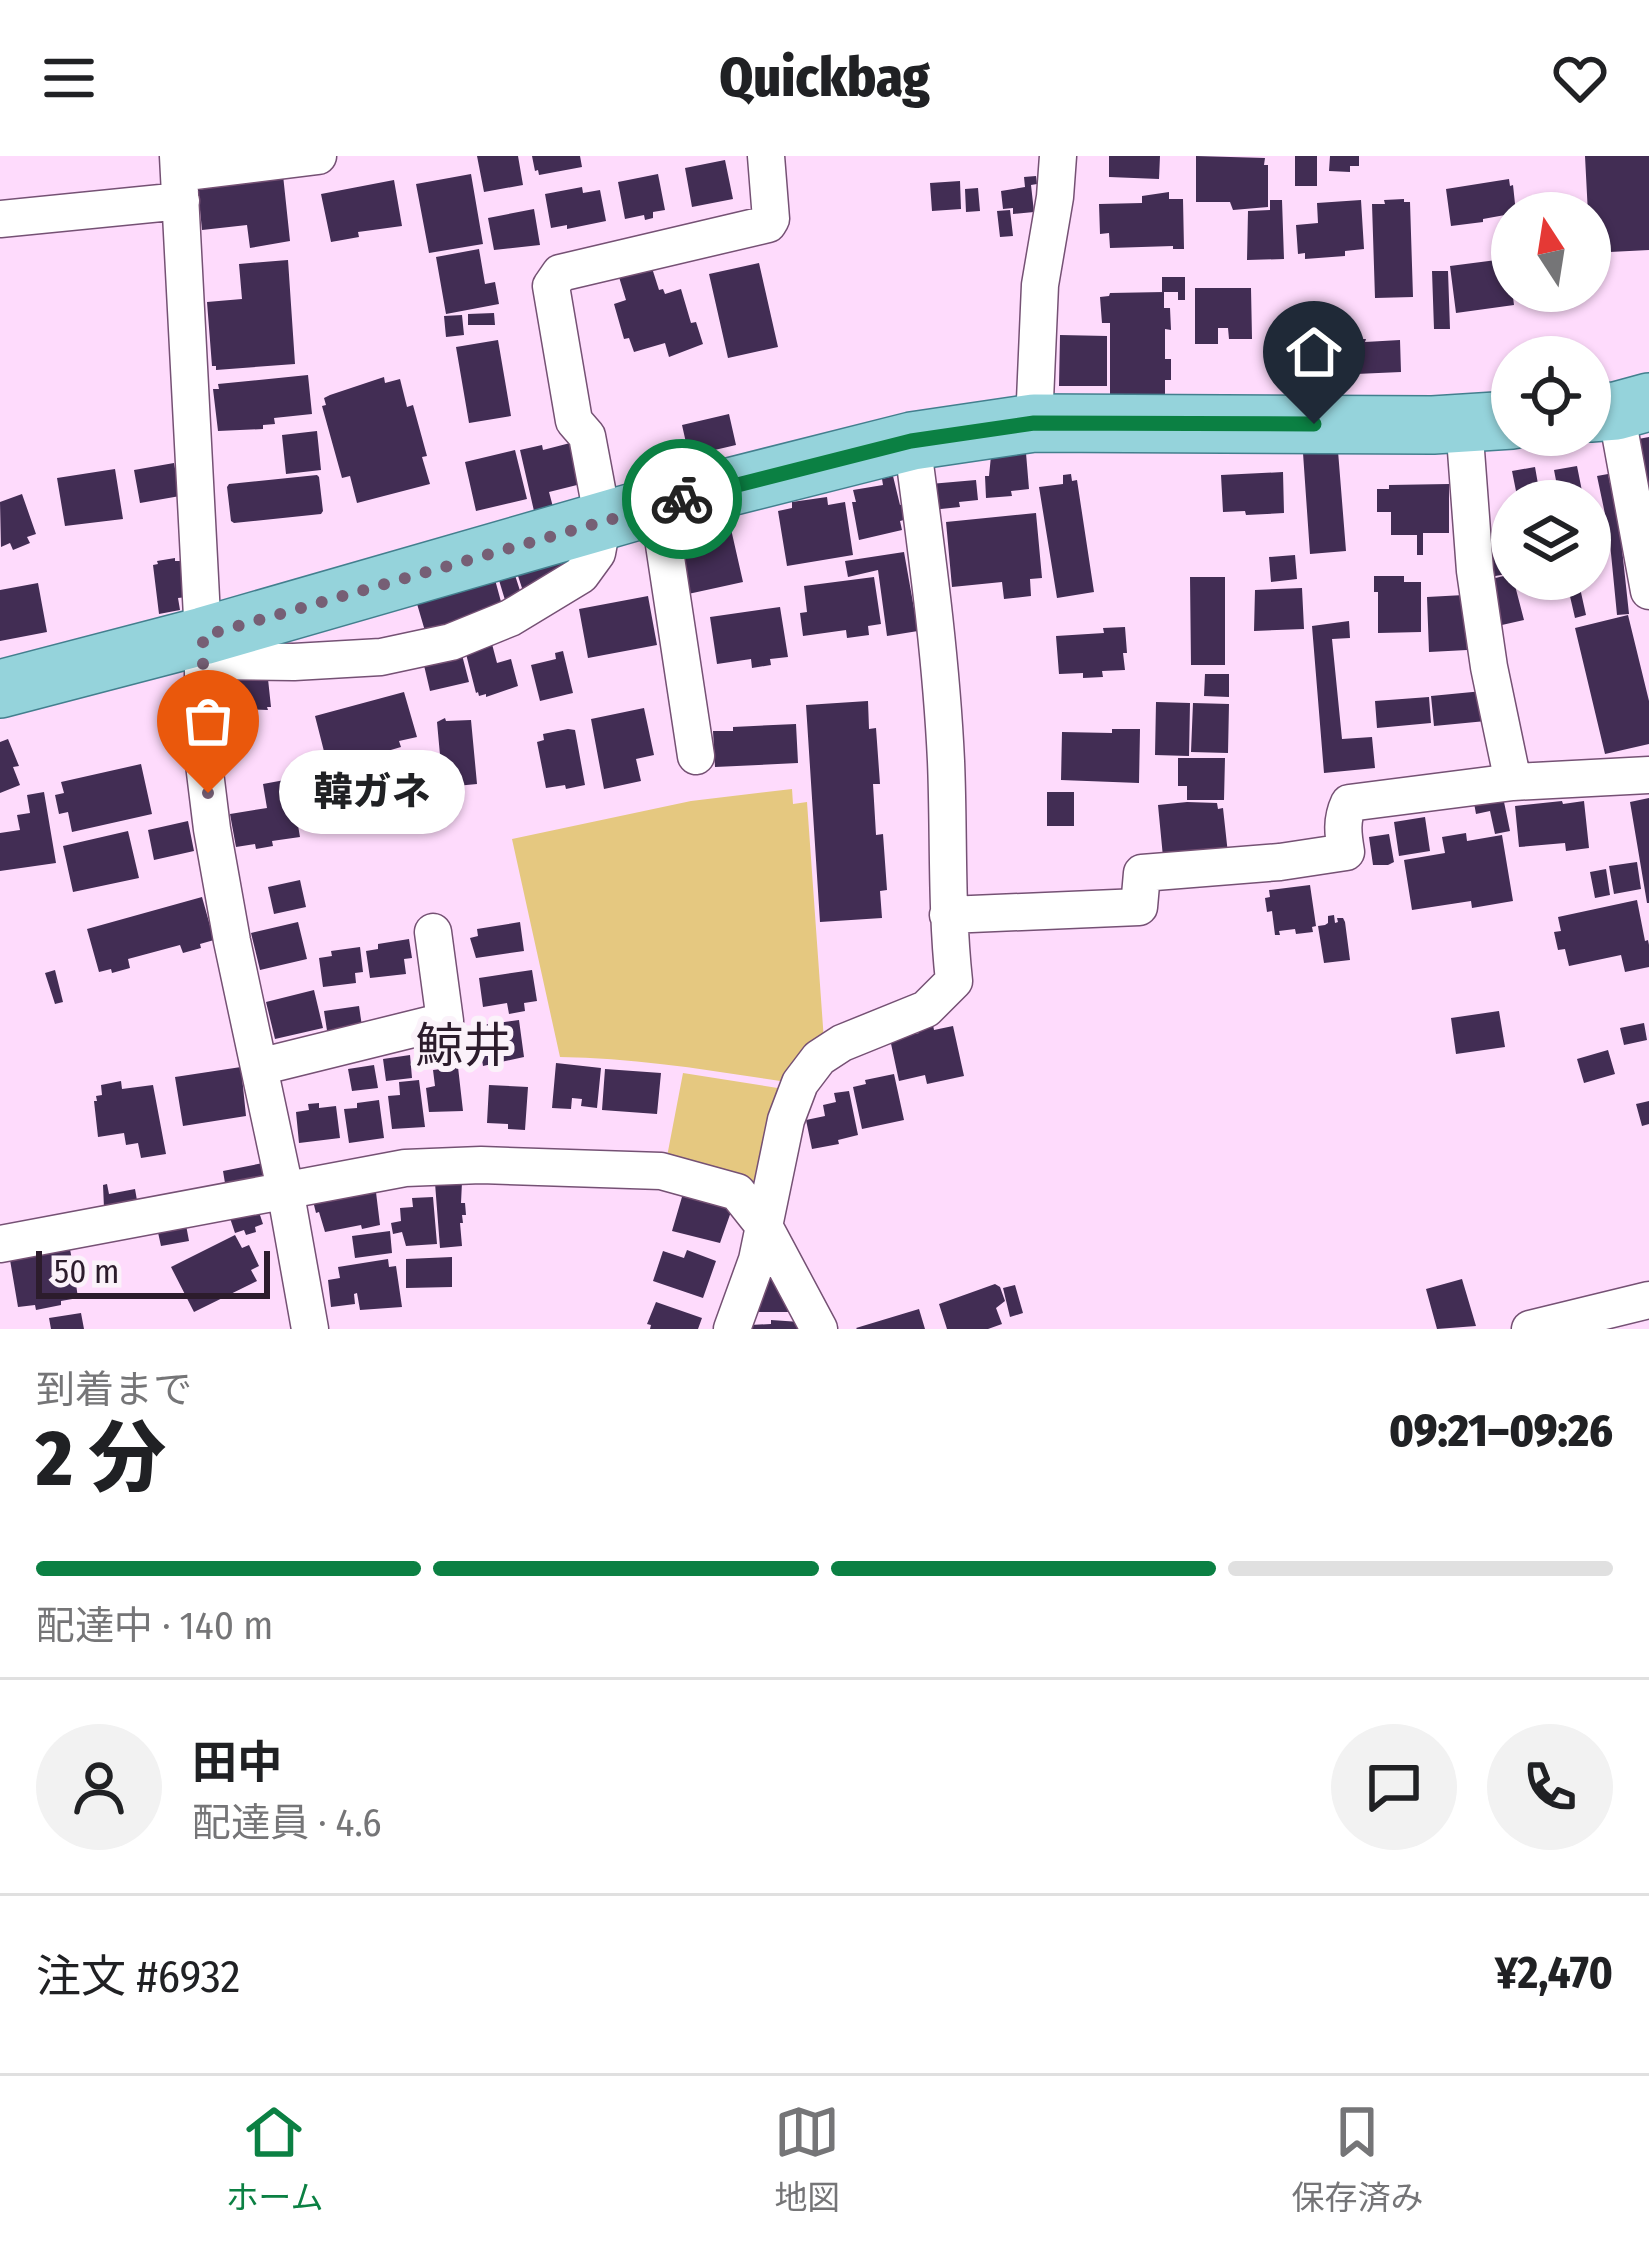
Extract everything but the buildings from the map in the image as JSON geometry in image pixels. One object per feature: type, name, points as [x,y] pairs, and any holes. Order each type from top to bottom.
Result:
[{"type":"main road","points":[[0,689],[203,648],[603,521],[911,441],[1034,423],[1488,422]]},
{"type":"street","points":[[0,219],[180,177],[318,156]]},
{"type":"street","points":[[603,521],[587,436],[574,421],[551,286],[560,273],[768,224],[772,219],[766,156]]},
{"type":"street","points":[[1034,423],[1040,285],[1058,156]]},
{"type":"street","points":[[180,177],[203,648],[203,755],[232,941],[310,1329]]},
{"type":"street","points":[[1618,408],[1649,591]]},
{"type":"street","points":[[1488,422],[1475,571],[1513,782]]},
{"type":"street","points":[[732,1329],[758,1260],[787,1120],[800,1082],[819,1058],[880,1025],[926,1009],[954,981],[948,915],[946,760],[933,602],[911,441]]},
{"type":"street","points":[[658,505],[696,756]]},
{"type":"street","points":[[948,915],[1139,908],[1142,873],[1346,852],[1343,829],[1349,803],[1513,782],[1649,775]]},
{"type":"street","points":[[259,1067],[445,1021],[433,932]]},
{"type":"street","points":[[0,1244],[405,1168],[481,1165],[661,1171],[737,1192],[764,1226],[820,1329]]},
{"type":"street","points":[[1530,1329],[1649,1300]]},
{"type":"shaded area","points":[[792,789],[793,804],[807,802],[824,1041],[792,1083],[647,1063],[560,1057],[512,839],[691,801]]},
{"type":"shaded area","points":[[683,1073],[790,1090],[764,1191],[665,1167]]},
{"type":"way so far","points":[[208,793],[203,755],[203,636],[682,499]]},
{"type":"place","name":"韓ガネ","points":[[208,793]]},
{"type":"district","name":"鯨井","points":[[463,1045]]},
{"type":"route","points":[[682,499],[911,441],[1034,423],[1314,424]]}]
